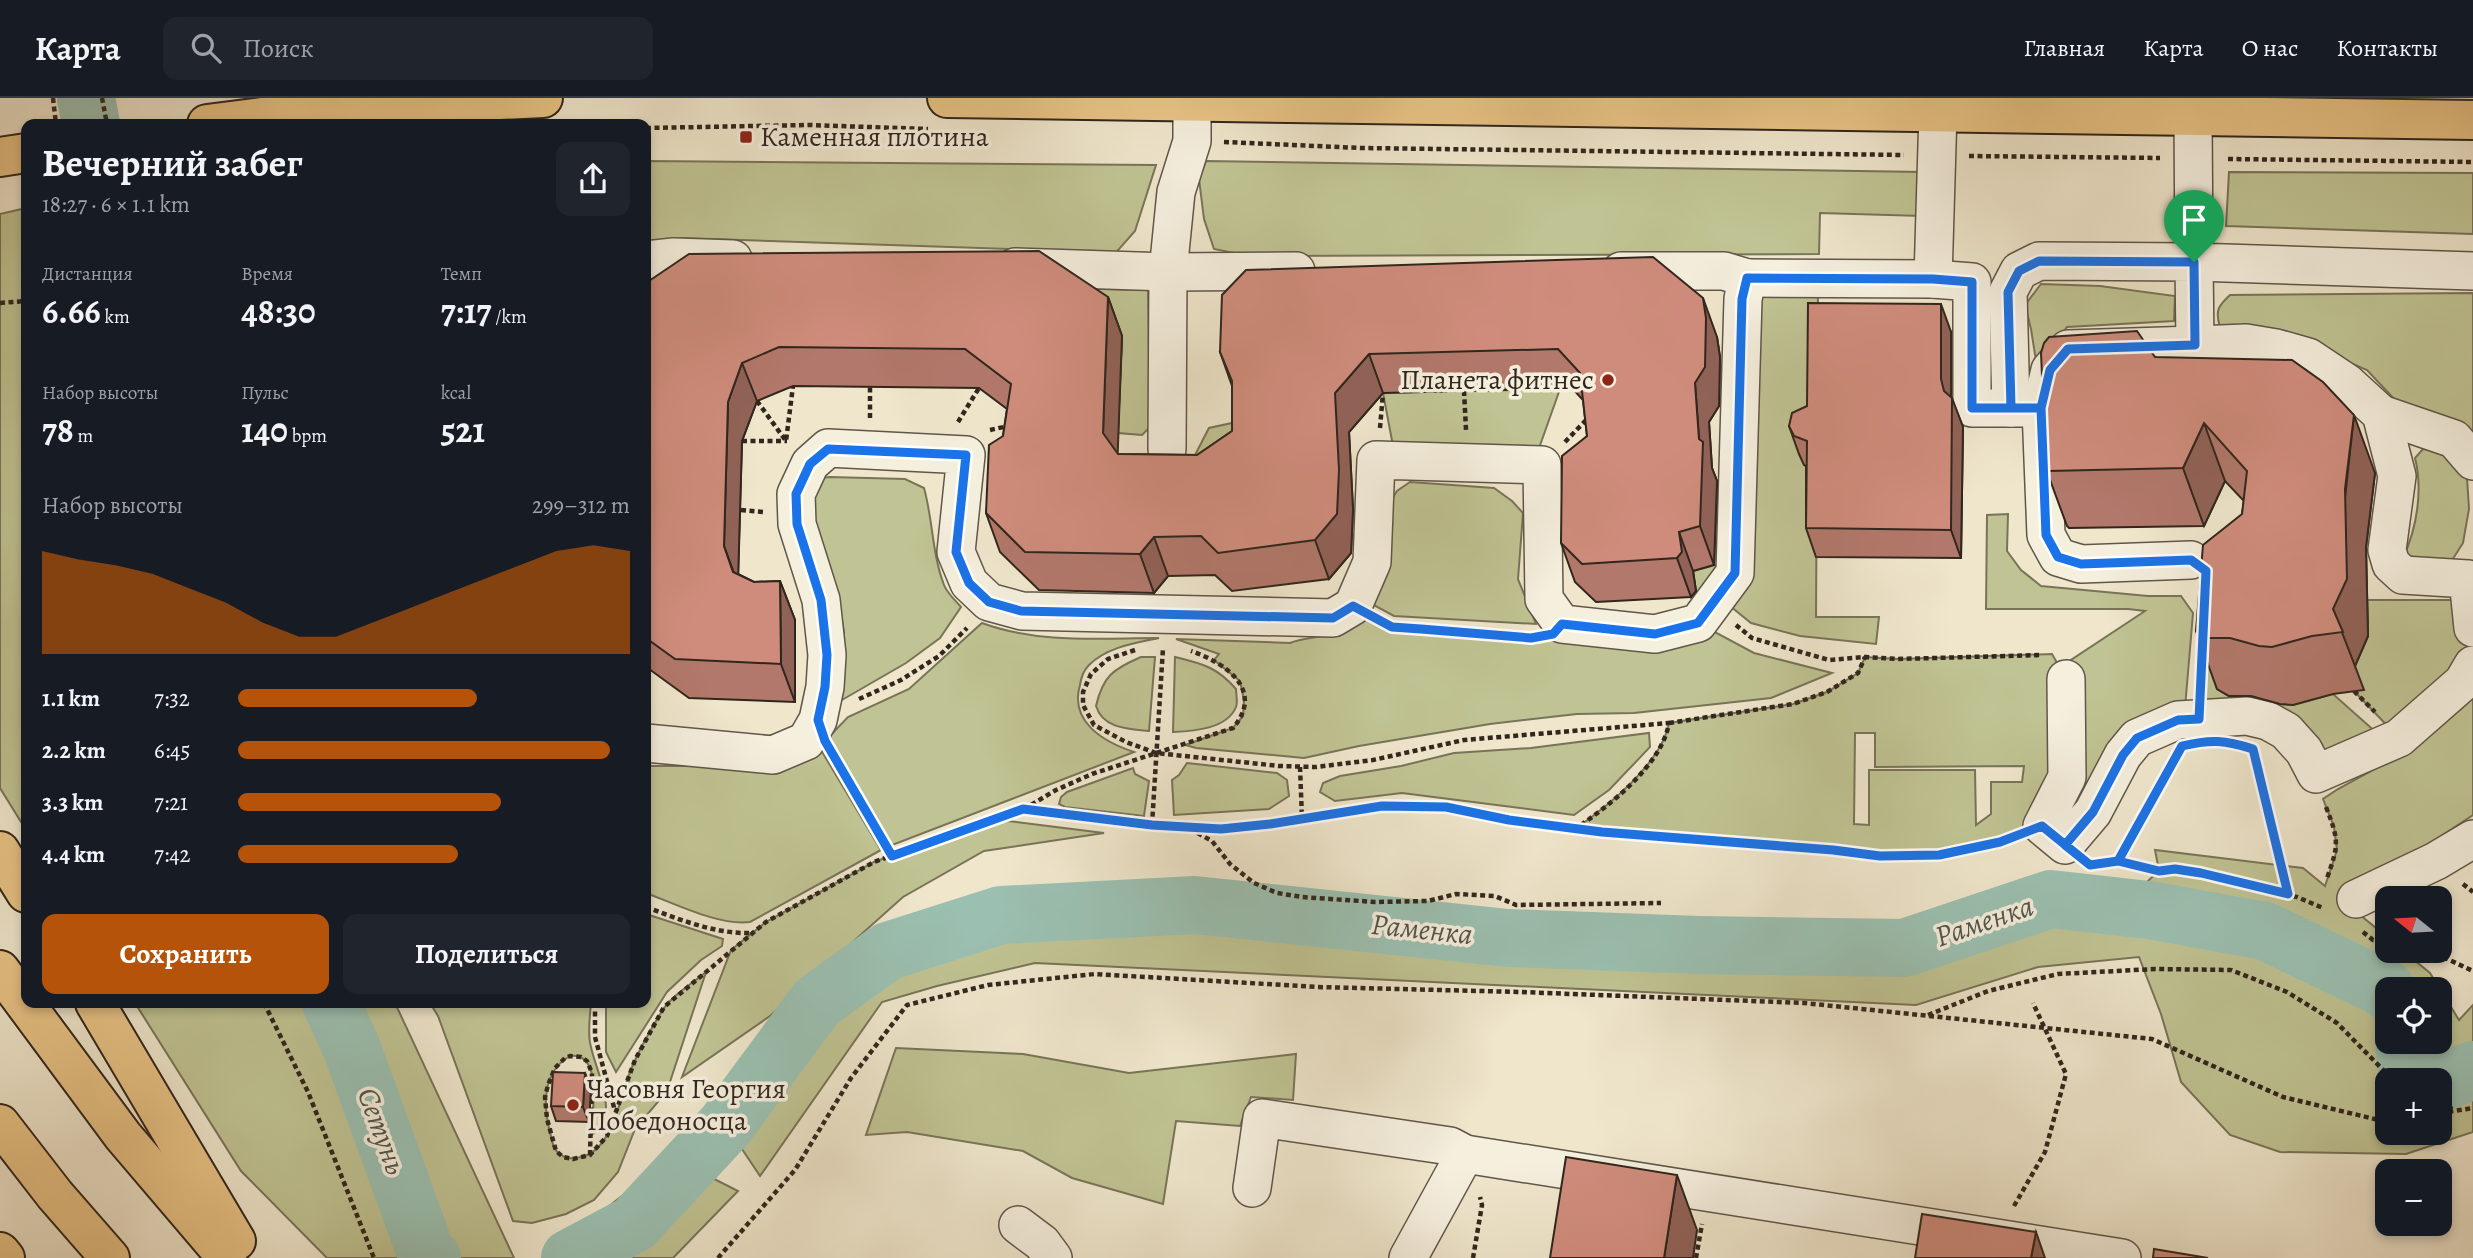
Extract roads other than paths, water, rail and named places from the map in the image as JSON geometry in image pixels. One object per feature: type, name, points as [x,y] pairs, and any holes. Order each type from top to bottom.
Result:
[{"type":"main road","points":[[249,119],[333,108],[410,115],[543,98]]},
{"type":"main road","points":[[944,114],[1192,102],[2473,120]]},
{"type":"main road","points":[[0,157],[21,154]]},
{"type":"main road","points":[[0,851],[21,885]]},
{"type":"main road","points":[[0,970],[21,998]]},
{"type":"main road","points":[[28,1008],[123,1136],[227,1258]]},
{"type":"main road","points":[[98,1008],[246,1258]]},
{"type":"main road","points":[[0,1124],[55,1195],[110,1258]]},
{"type":"main road","points":[[0,1252],[5,1258]]},
{"type":"lane","points":[[1167,449],[1168,272],[1176,192],[1192,141],[1192,102]]},
{"type":"lane","points":[[1933,279],[1938,112]]},
{"type":"lane","points":[[2193,116],[2195,345]]},
{"type":"lane","points":[[651,259],[674,257],[770,260]]},
{"type":"lane","points":[[2191,560],[2081,564],[2058,557],[2046,535],[2008,292],[2019,271],[2039,261],[2194,262],[2473,271]]},
{"type":"lane","points":[[976,266],[1168,272],[1335,271]]},
{"type":"lane","points":[[1585,271],[1724,271],[1747,278],[1933,279],[1972,282],[1972,408],[2026,408]]},
{"type":"lane","points":[[651,743],[773,755],[806,741],[818,720],[825,687],[827,655],[821,600],[797,524],[796,494],[810,464],[828,449],[966,455],[956,552],[969,583],[989,602],[1021,611],[1333,618],[1353,606],[1372,562],[1376,460],[1542,465],[1544,599],[1562,624],[1655,634],[1698,623],[1735,573],[1742,299],[1747,278]]},
{"type":"lane","points":[[2026,408],[2050,370],[2068,349],[2246,343],[2308,357],[2347,383],[2381,414],[2455,439],[2473,461]]},
{"type":"lane","points":[[2381,414],[2397,475],[2387,550],[2391,564],[2403,575],[2471,567],[2473,628]]},
{"type":"lane","points":[[2066,679],[2067,777],[2053,835],[2093,812],[2123,755],[2137,738],[2178,720],[2247,716],[2268,722],[2286,731],[2304,751],[2316,774],[2399,738],[2463,682],[2473,665]]},
{"type":"lane","points":[[2340,892],[2436,861],[2473,839]]},
{"type":"lane","points":[[1252,1188],[1262,1118],[1450,1146],[1465,1154],[2122,1258]]},
{"type":"lane","points":[[1408,1258],[1465,1154]]},
{"type":"lane","points":[[1018,1226],[1042,1243],[1053,1258]]},
{"type":"waterway","name":"Сетунь","points":[[86,98],[90,119]]},
{"type":"waterway","name":"Раменка","points":[[570,1258],[634,1224],[726,1125],[817,1002],[888,951],[1001,915],[1195,905],[1508,938],[1699,945],[1904,948],[2051,899],[2149,910],[2265,931],[2375,984]]},
{"type":"waterway","name":"Сетунь","points":[[333,1008],[352,1049],[426,1253],[432,1258]]},
{"type":"waterway","name":"Раменка","points":[[2405,1054],[2406,1068]]},
{"type":"waterway","name":"Раменка","points":[[2452,1078],[2473,1070]]},
{"type":"place","name":"Каменная плотина","points":[[746,137]]},
{"type":"place","name":"Планета фитнес","points":[[1608,380]]},
{"type":"place","name":"Часовня Георгия Победоносца","points":[[573,1105]]}]
